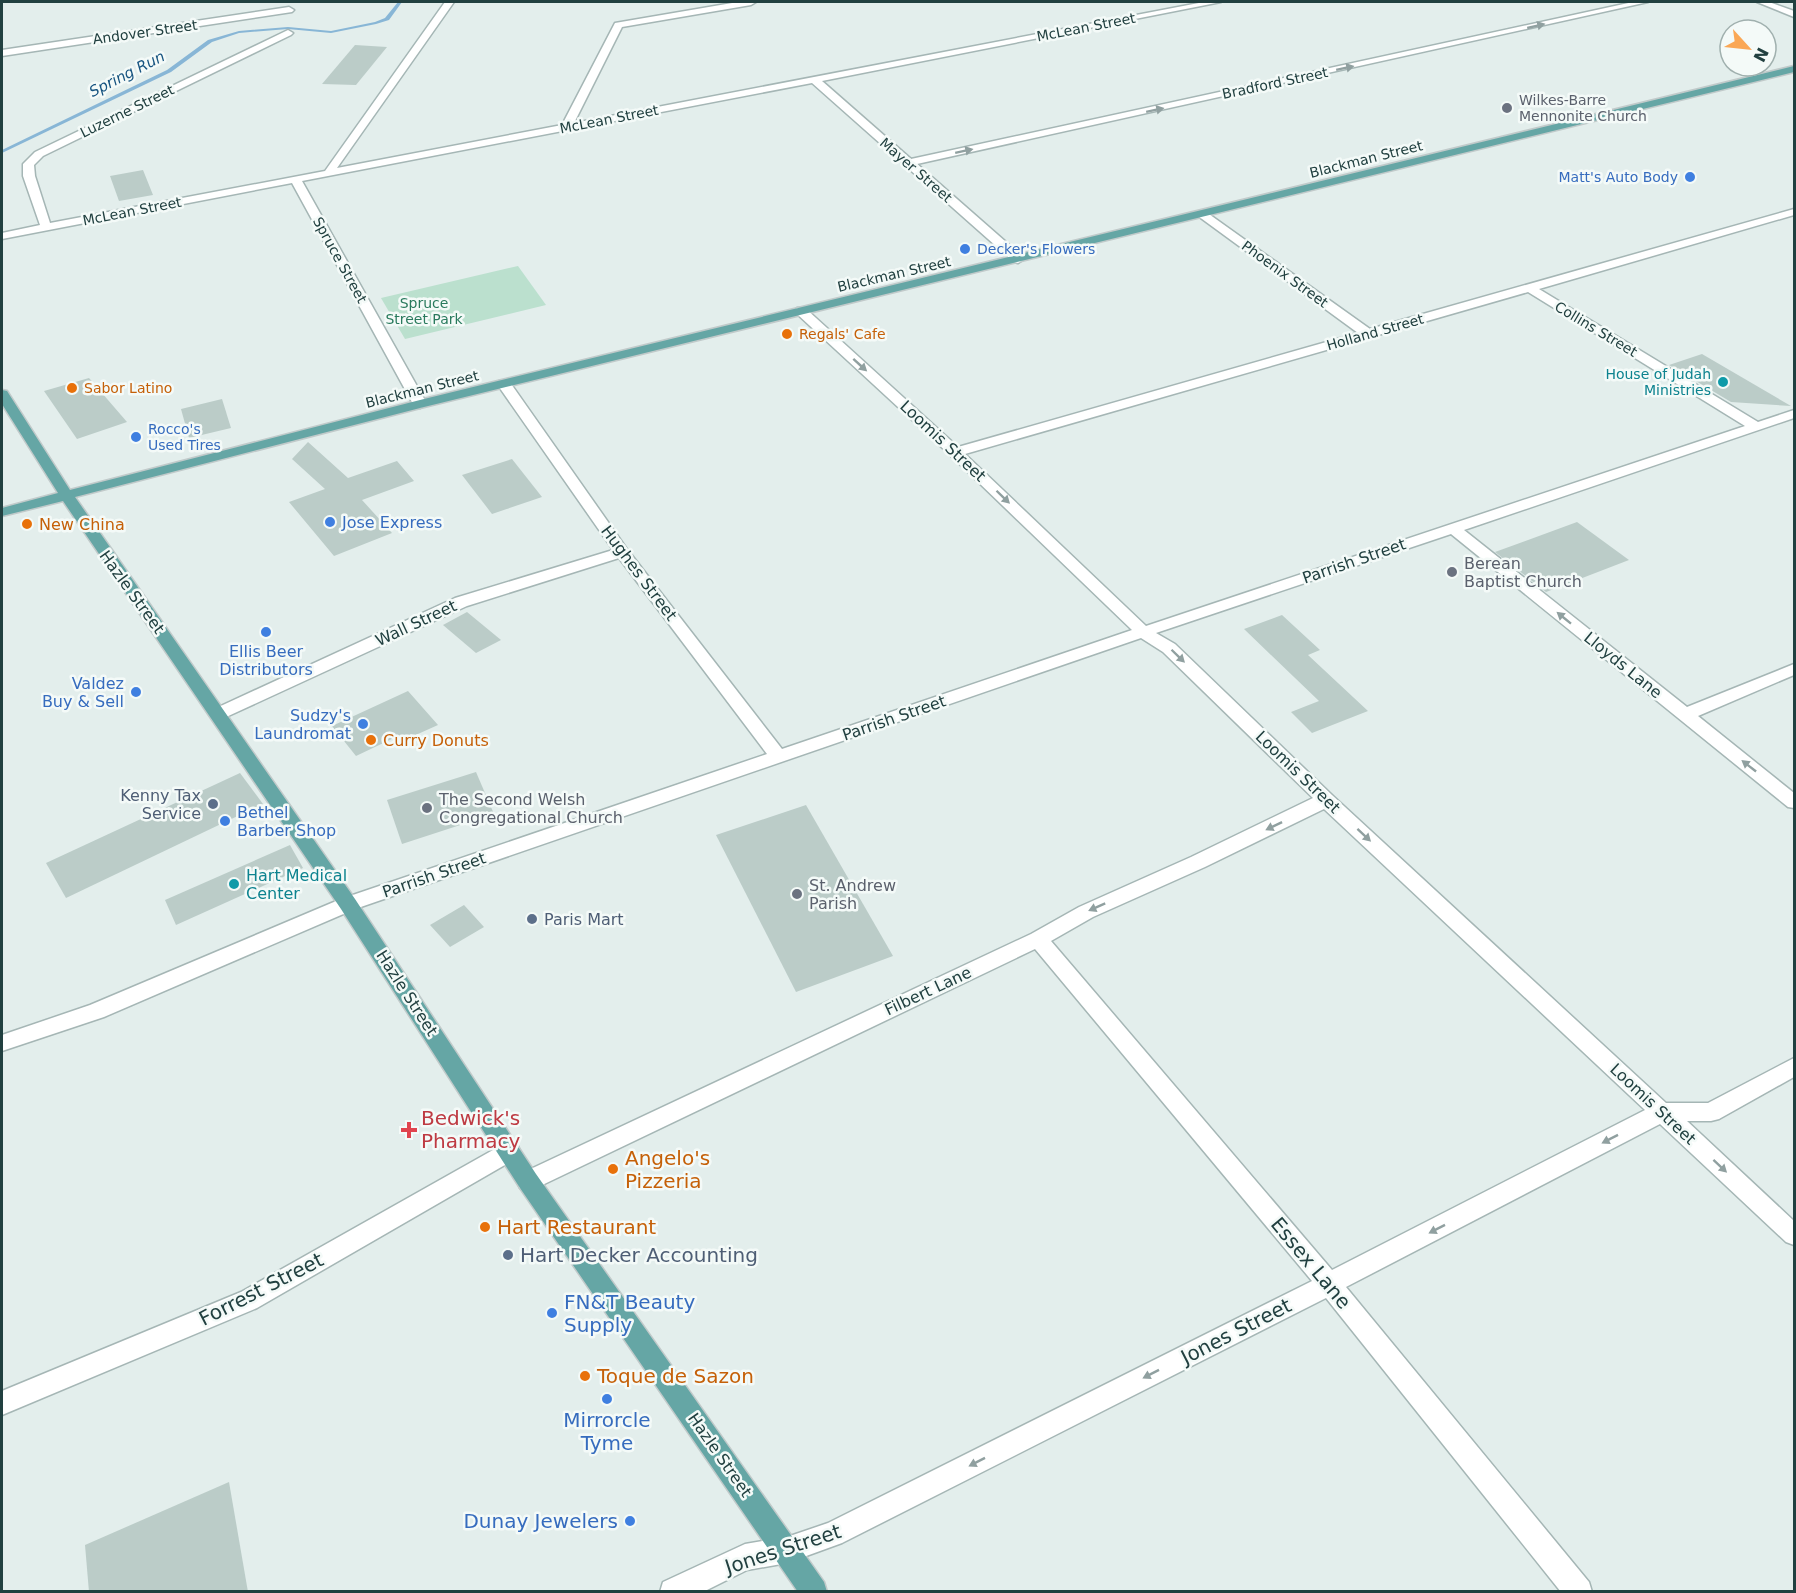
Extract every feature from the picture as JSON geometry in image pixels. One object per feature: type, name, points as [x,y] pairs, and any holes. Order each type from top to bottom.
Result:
[{"type":"main road","name":"Blackman Street","points":[[2,512],[420,404],[1794,69]]},
{"type":"main road","name":"Hazle Street","points":[[2,394],[92,536],[348,904],[528,1181],[787,1550],[814,1592]]},
{"type":"street","points":[[329,172],[449,2]]},
{"type":"street","points":[[567,126],[618,25],[751,2]]},
{"type":"street","name":"McLean Street","points":[[2,236],[1216,2]]},
{"type":"street","name":"Bradford Street","points":[[907,163],[1643,2]]},
{"type":"street","points":[[1762,2],[1794,14]]},
{"type":"street","name":"Andover Street","points":[[2,53],[290,10]]},
{"type":"street","name":"Luzerne Street","points":[[46,227],[29,176],[28,164],[39,154],[288,33]]},
{"type":"street","name":"Mayer Street","points":[[815,80],[1018,259]]},
{"type":"street","name":"Spruce Street","points":[[295,179],[420,404]]},
{"type":"street","name":"Holland Street","points":[[955,452],[1794,212]]},
{"type":"street","name":"Phoenix Street","points":[[1202,214],[1368,334]]},
{"type":"street","name":"Collins Street","points":[[1528,287],[1757,427]]},
{"type":"street","name":"Loomis Street","points":[[801,311],[955,452],[1143,632],[1169,648],[1326,800],[1794,1235]]},
{"type":"street","name":"Hughes Street","points":[[504,384],[621,552],[779,758]]},
{"type":"street","name":"Parrish Street","points":[[2,1043],[97,1011],[348,904],[1451,527],[1794,414]]},
{"type":"street","name":"Lloyds Lane","points":[[1451,527],[1794,802]]},
{"type":"street","name":"Wall Street","points":[[218,714],[461,602],[621,552]]},
{"type":"street","points":[[1684,715],[1794,669]]},
{"type":"street","name":"Filbert Lane","points":[[528,1181],[1038,939],[1086,912],[1198,862],[1326,800]]},
{"type":"street","name":"Essex Lane","points":[[1038,939],[1329,1284],[1579,1592]]},
{"type":"street","name":"Jones Street","points":[[673,1592],[745,1557],[787,1550],[833,1534],[1329,1284],[1662,1112],[1711,1112],[1794,1067]]},
{"type":"street","name":"Forrest Street","points":[[2,1403],[249,1300],[509,1151]]},
{"type":"green space","name":"Spruce Street Park","points":[[518,266],[546,305],[405,339],[381,298]]},
{"type":"building","points":[[355,45],[387,47],[356,85],[322,84]]},
{"type":"building","points":[[143,170],[153,195],[119,201],[110,176]]},
{"type":"building","name":"House of Judah Ministries","points":[[1702,354],[1791,406],[1731,402],[1669,365]]},
{"type":"building","points":[[89,378],[127,422],[77,439],[44,391]]},
{"type":"building","points":[[222,399],[231,428],[189,438],[181,409]]},
{"type":"building","points":[[308,442],[348,478],[397,461],[414,481],[362,500],[392,533],[334,556],[289,502],[325,489],[292,459]]},
{"type":"building","points":[[512,459],[542,497],[492,514],[462,475]]},
{"type":"building","points":[[1577,522],[1629,560],[1546,592],[1495,552]]},
{"type":"building","points":[[467,612],[501,640],[476,653],[443,625]]},
{"type":"building","points":[[1282,615],[1320,650],[1308,655],[1368,711],[1312,733],[1291,712],[1319,701],[1244,629]]},
{"type":"building","points":[[408,691],[438,725],[400,742],[396,737],[356,756],[332,726]]},
{"type":"building","points":[[476,772],[494,814],[402,844],[387,800]]},
{"type":"building","points":[[240,773],[263,804],[66,898],[46,863]]},
{"type":"building","points":[[806,805],[893,956],[796,992],[716,835]]},
{"type":"building","name":"Hart Medical Center","points":[[290,845],[303,868],[176,925],[165,900]]},
{"type":"building","points":[[464,905],[484,927],[450,947],[430,925]]},
{"type":"building","points":[[229,1482],[248,1592],[89,1592],[85,1545]]},
{"type":"waterway","name":"Spring Run","points":[[2,152],[169,71],[210,41],[239,32],[288,28],[331,32],[376,23],[387,19],[400,2]]},
{"type":"place","name":"Wilkes-Barre Mennonite Church","points":[[1507,108]]},
{"type":"place","name":"Matt's Auto Body","points":[[1690,177]]},
{"type":"place","name":"Decker's Flowers","points":[[965,249]]},
{"type":"place","name":"Regals' Cafe","points":[[787,334]]},
{"type":"place","name":"House of Judah Ministries","points":[[1723,382]]},
{"type":"place","name":"Sabor Latino","points":[[72,388]]},
{"type":"place","name":"Rocco's Used Tires","points":[[136,437]]},
{"type":"place","name":"Jose Express","points":[[330,522]]},
{"type":"place","name":"New China","points":[[27,524]]},
{"type":"place","name":"Berean Baptist Church","points":[[1452,572]]},
{"type":"place","name":"Ellis Beer Distributors","points":[[266,632]]},
{"type":"place","name":"Valdez Buy & Sell","points":[[136,692]]},
{"type":"place","name":"Sudzy's Laundromat","points":[[363,724]]},
{"type":"place","name":"Curry Donuts","points":[[371,740]]},
{"type":"place","name":"Kenny Tax Service","points":[[213,804]]},
{"type":"place","name":"The Second Welsh Congregational Church","points":[[427,808]]},
{"type":"place","name":"Bethel Barber Shop","points":[[225,821]]},
{"type":"place","name":"Hart Medical Center","points":[[234,884]]},
{"type":"place","name":"St. Andrew Parish","points":[[797,894]]},
{"type":"place","name":"Paris Mart","points":[[532,919]]},
{"type":"place","name":"Bedwick's Pharmacy","points":[[409,1130]]},
{"type":"place","name":"Angelo's Pizzeria","points":[[613,1169]]},
{"type":"place","name":"Hart Restaurant","points":[[485,1227]]},
{"type":"place","name":"Hart Decker Accounting","points":[[508,1255]]},
{"type":"place","name":"FN&T Beauty Supply","points":[[552,1313]]},
{"type":"place","name":"Toque de Sazon","points":[[585,1376]]},
{"type":"place","name":"Mirrorcle Tyme","points":[[607,1399]]},
{"type":"place","name":"Dunay Jewelers","points":[[630,1521]]}]
